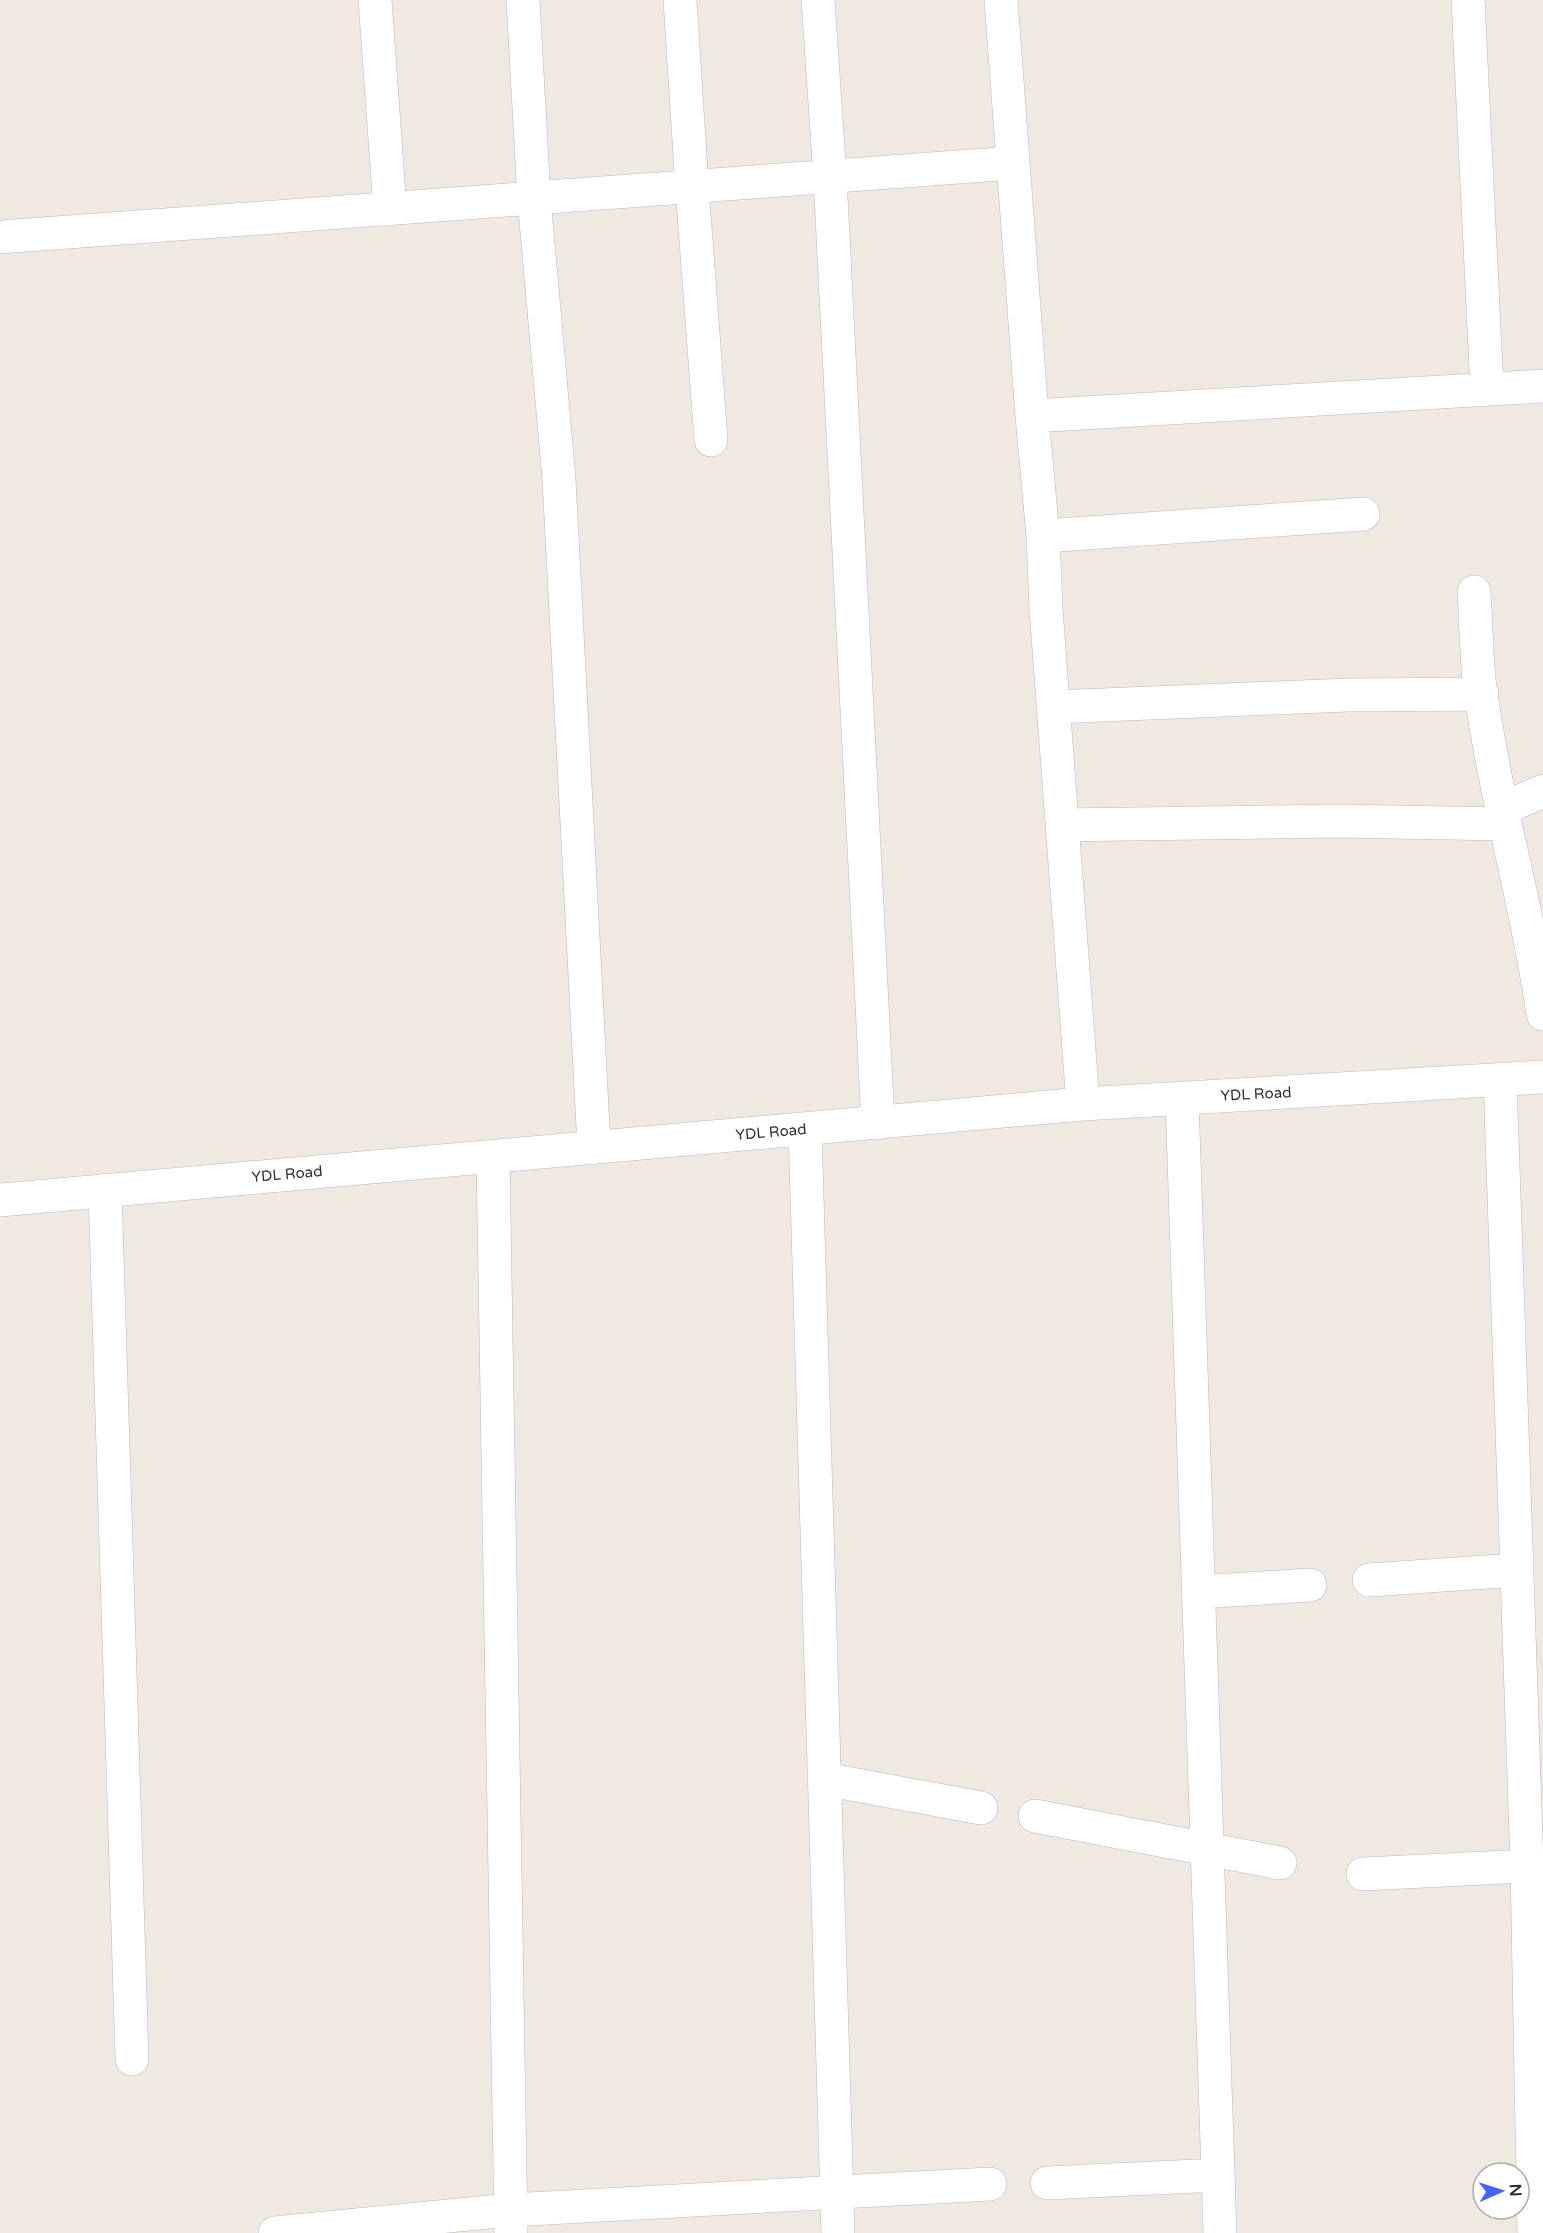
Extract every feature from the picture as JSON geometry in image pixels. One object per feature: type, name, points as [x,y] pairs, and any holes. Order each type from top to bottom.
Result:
[{"type":"street","points":[[375,0],[390,209]]},
{"type":"street","points":[[523,0],[534,198],[559,479],[594,1147]]},
{"type":"street","points":[[680,0],[711,440]]},
{"type":"street","points":[[818,0],[830,177],[879,1123]]},
{"type":"street","points":[[1001,0],[1043,536],[1046,609],[1083,1104]]},
{"type":"street","points":[[1468,0],[1487,389]]},
{"type":"street","points":[[0,237],[1013,163]]},
{"type":"street","points":[[1032,416],[1543,386]]},
{"type":"street","points":[[1043,536],[1363,514]]},
{"type":"street","points":[[1474,592],[1479,679],[1503,817],[1535,960],[1543,1014]]},
{"type":"street","points":[[1053,707],[1348,695],[1482,694]]},
{"type":"street","points":[[1062,825],[1503,817],[1543,791]]},
{"type":"street","name":"YDL Road","points":[[0,1200],[1083,1104],[1543,1077]]},
{"type":"street","points":[[1500,1079],[1527,1866],[1534,2233]]},
{"type":"street","points":[[1182,1099],[1220,2233]]},
{"type":"street","points":[[805,1129],[838,2233]]},
{"type":"street","points":[[493,1156],[510,2221]]},
{"type":"street","points":[[105,1190],[132,2059]]},
{"type":"street","points":[[1369,1580],[1516,1570]]},
{"type":"street","points":[[1198,1592],[1310,1585]]},
{"type":"street","points":[[824,1779],[981,1808]]},
{"type":"street","points":[[1035,1816],[1280,1863]]},
{"type":"street","points":[[1363,1874],[1527,1866]]},
{"type":"street","points":[[1047,2183],[1218,2175]]},
{"type":"street","points":[[276,2233],[510,2221],[837,2192],[990,2184]]}]
